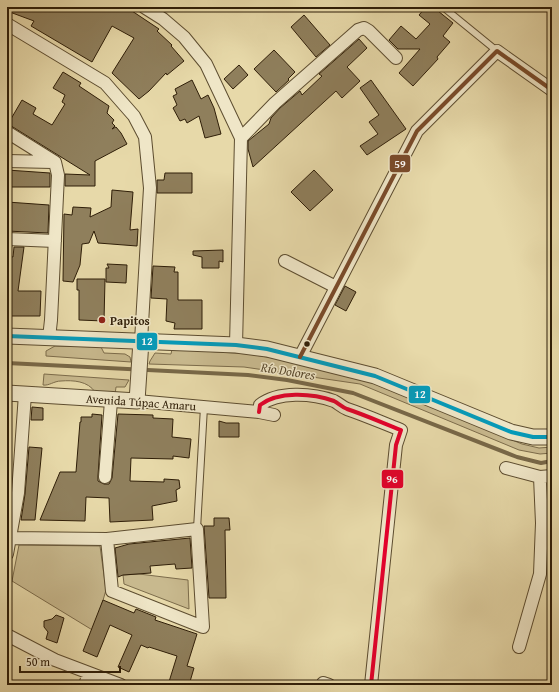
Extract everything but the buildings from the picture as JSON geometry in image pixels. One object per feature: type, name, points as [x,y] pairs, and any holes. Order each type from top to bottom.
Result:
[{"type":"street","points":[[144,7],[163,19],[184,37],[206,64],[241,138],[236,345]]},
{"type":"street","points":[[7,24],[105,83],[134,116],[145,137],[150,188],[137,396]]},
{"type":"street","points":[[241,138],[275,103],[358,30],[364,28],[369,31],[396,58]]},
{"type":"street","points":[[300,357],[417,131],[498,51],[552,90]]},
{"type":"street","points":[[7,132],[55,162],[58,175],[49,338]]},
{"type":"street","points":[[7,161],[55,162]]},
{"type":"street","points":[[7,239],[55,241]]},
{"type":"street","points":[[285,260],[336,287]]},
{"type":"street","points":[[7,336],[141,346],[236,345],[267,349],[375,376],[512,432],[533,437],[552,437]]},
{"type":"street","name":"Avenida Túpac Amaru","points":[[7,393],[112,400],[137,396],[204,407],[259,412],[274,415]]},
{"type":"street","points":[[7,554],[8,538],[18,493],[25,394]]},
{"type":"street","points":[[259,412],[260,405],[269,399],[295,394],[334,401],[344,407],[401,430],[396,444],[371,685]]},
{"type":"street","points":[[105,477],[112,400]]},
{"type":"street","points":[[506,468],[546,476],[540,574],[519,647]]},
{"type":"street","points":[[8,538],[107,539],[197,529],[203,627],[112,590],[107,539]]},
{"type":"street","points":[[7,635],[55,660],[121,685]]},
{"type":"street","points":[[84,685],[89,673]]},
{"type":"lane","points":[[443,7],[498,51]]},
{"type":"lane","points":[[197,529],[204,407]]},
{"type":"shaded area","points":[[55,346],[101,347],[104,353],[125,354],[130,357],[131,362],[46,356],[46,351]]},
{"type":"shaded area","points":[[172,349],[249,354],[297,362],[363,379],[522,444],[539,448],[552,447],[552,453],[540,454],[519,450],[360,384],[244,367],[149,364],[155,353],[171,354]]},
{"type":"shaded area","points":[[44,374],[129,380],[125,387],[116,387],[115,395],[95,392],[84,383],[75,381],[58,381],[43,385]]},
{"type":"shaded area","points":[[19,545],[100,546],[106,590],[94,631],[12,581]]},
{"type":"shaded area","points":[[139,574],[188,580],[189,609],[124,584],[123,575]]},
{"type":"waterway","name":"Río Dolores","points":[[7,363],[248,375],[287,380],[353,393],[517,457],[541,463],[552,461]]},
{"type":"transit line","name":"59","points":[[300,357],[417,131],[497,51],[552,90]]},
{"type":"transit line","name":"12","points":[[7,336],[236,345],[267,349],[375,376],[511,432],[533,437],[552,437]]},
{"type":"transit line","name":"96","points":[[259,412],[260,405],[267,400],[276,397],[286,395],[316,396],[334,401],[347,409],[401,430],[396,445],[371,685]]},
{"type":"place","name":"Papitos","points":[[102,320]]}]
